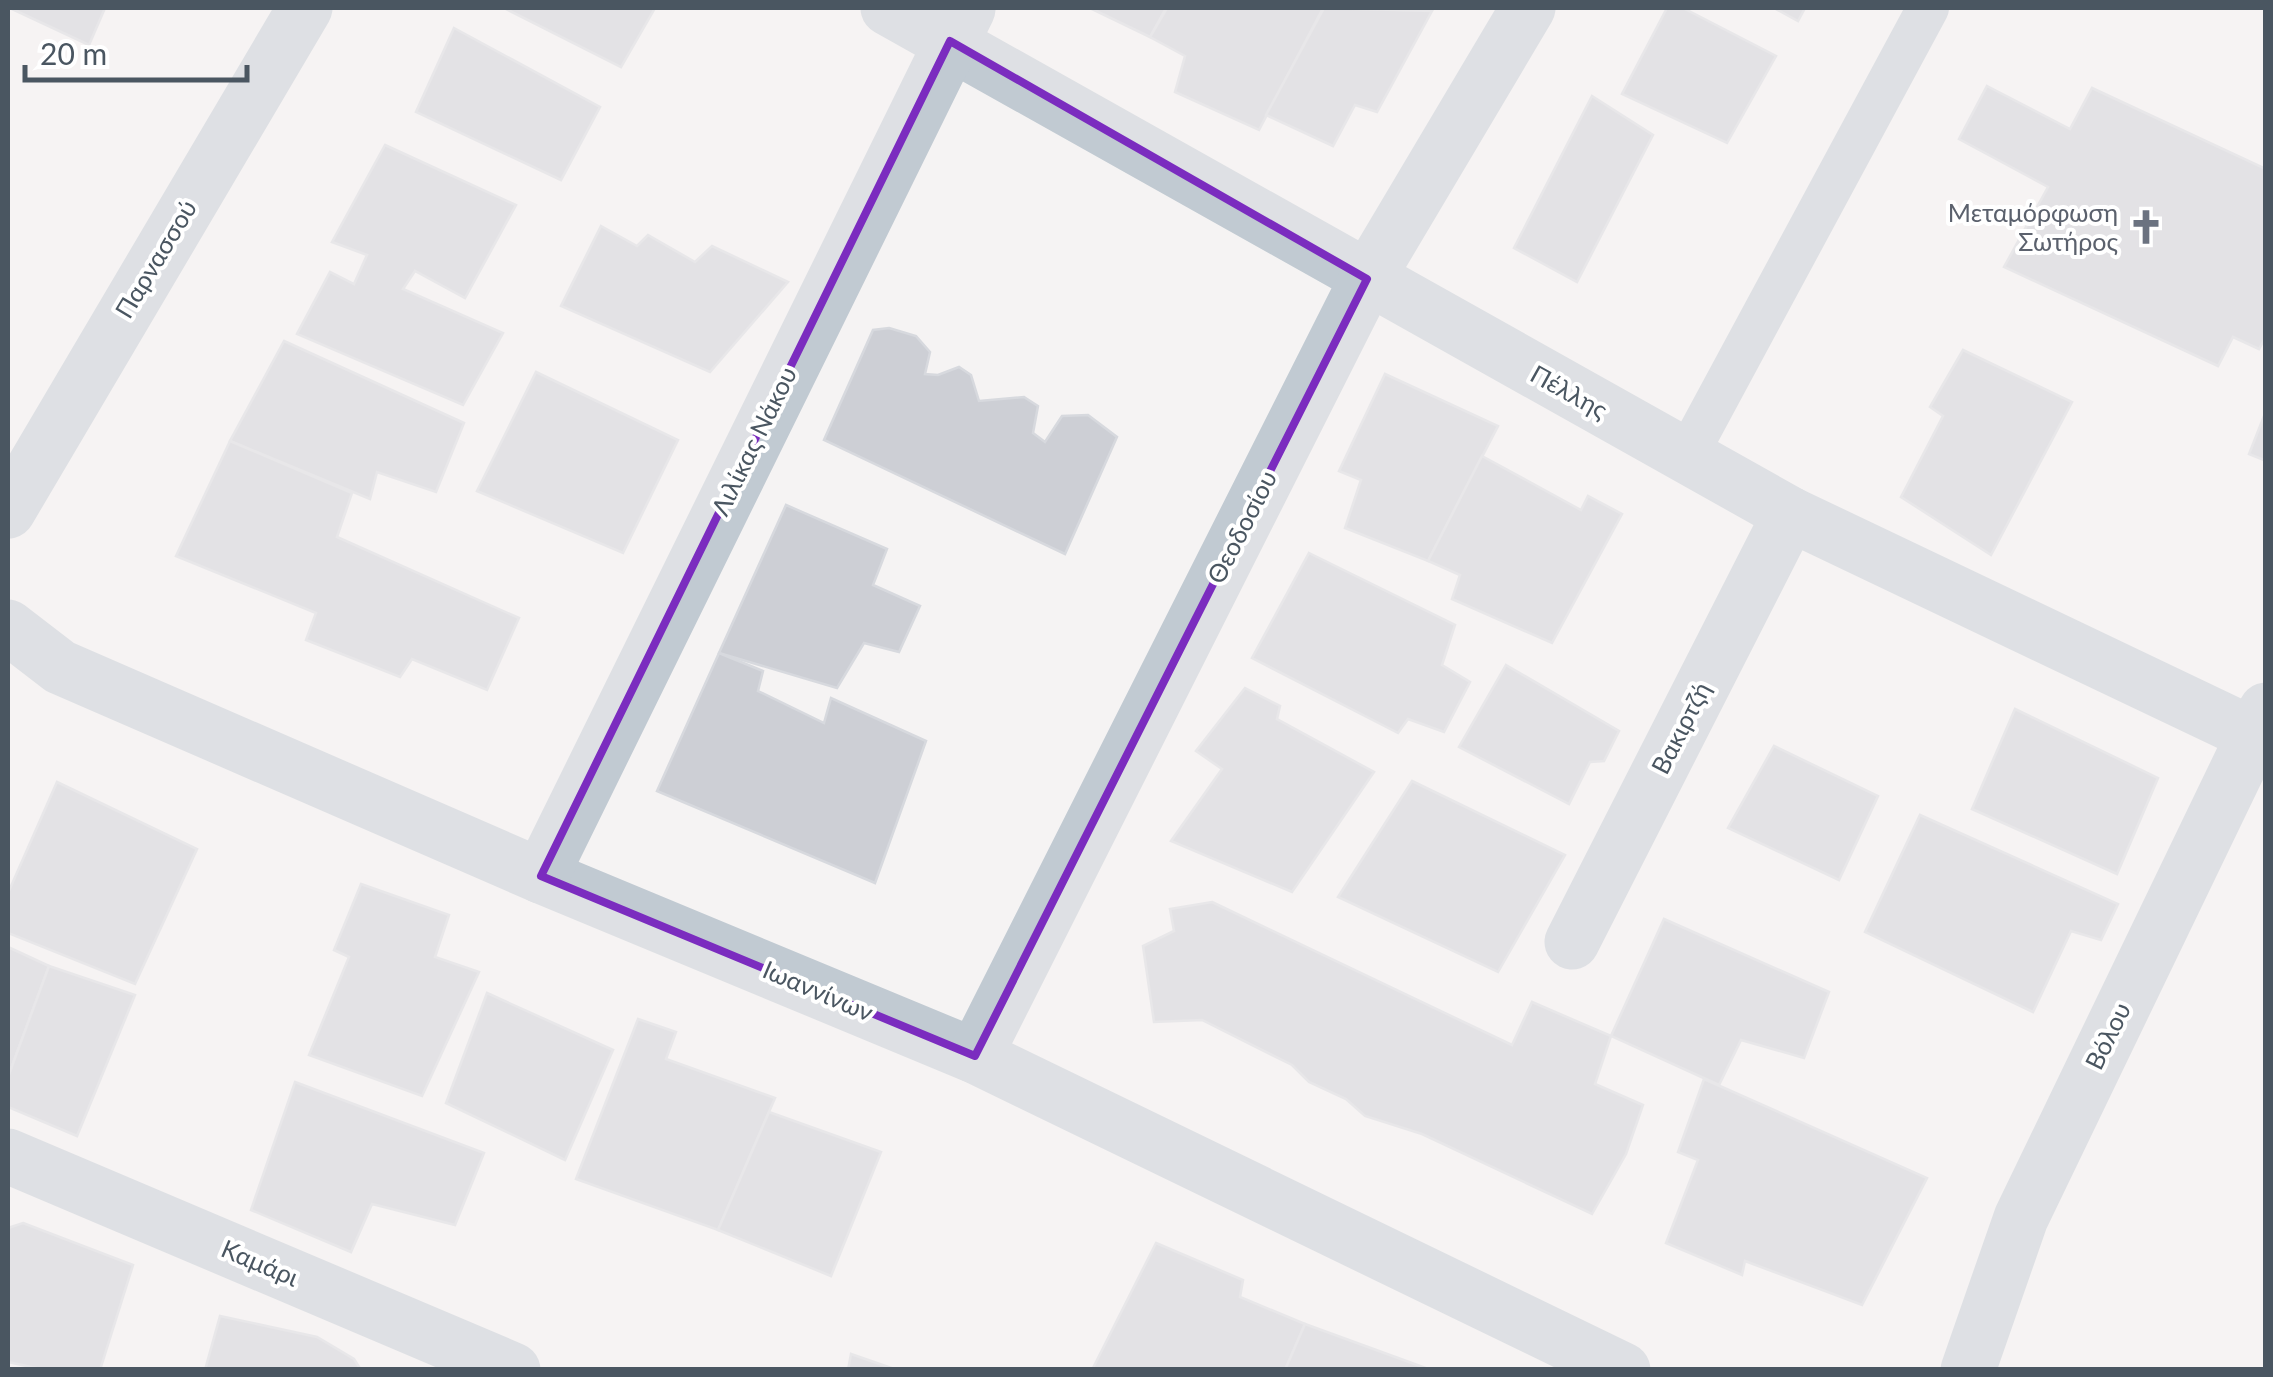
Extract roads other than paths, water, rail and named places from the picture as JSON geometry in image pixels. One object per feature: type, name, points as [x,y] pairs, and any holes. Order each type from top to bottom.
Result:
[{"type":"street","name":"Παρνασσού","points":[[8,511],[305,8]]},
{"type":"street","name":"Πέλλης","points":[[888,8],[960,24],[1366,280],[1790,514],[2262,730]]},
{"type":"street","name":"Θεοδοσίου","points":[[975,1056],[1366,280],[1528,8]]},
{"type":"street","name":"Λιλίκας Νάκου","points":[[542,876],[960,24]]},
{"type":"street","name":"Βακιρτζή","points":[[1572,942],[1790,514]]},
{"type":"street","name":"Ιωαννίνων","points":[[8,626],[60,668],[542,876],[975,1056],[1623,1370]]},
{"type":"street","name":"Βόλου","points":[[1968,1370],[2021,1218],[2262,730]]},
{"type":"street","name":"Καμάρι","points":[[8,1156],[514,1370]]},
{"type":"lane","points":[[1686,457],[1928,8]]},
{"type":"place","name":"Μεταμόρφωση Σωτήρος","points":[[2146,227]]}]
